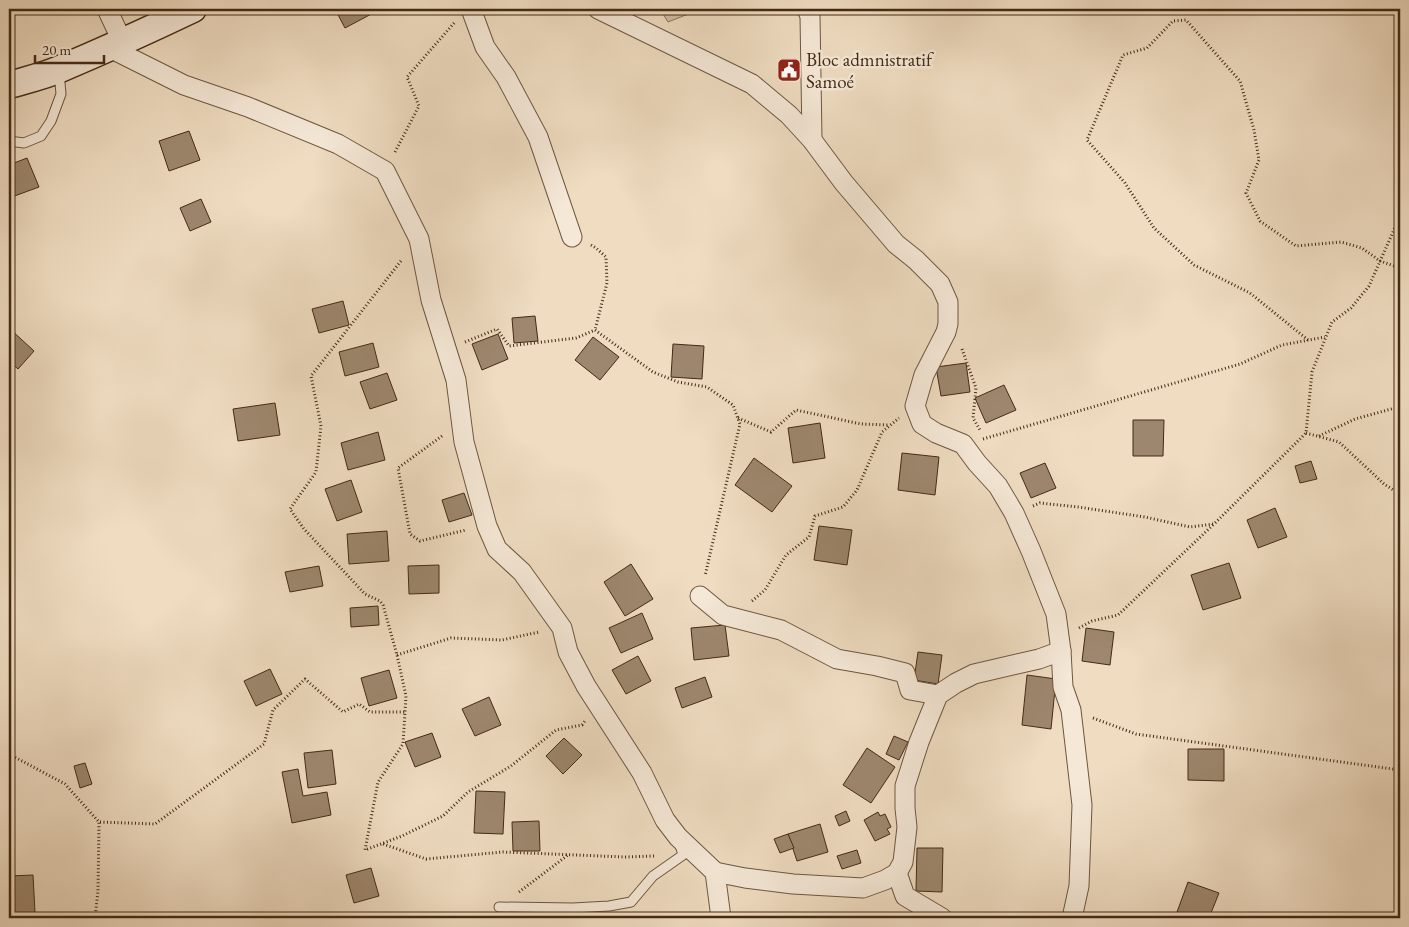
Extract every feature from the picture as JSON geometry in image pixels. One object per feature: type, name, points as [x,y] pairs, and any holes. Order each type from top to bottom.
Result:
[{"type":"main road","points":[[9,85],[59,69],[192,9]]},
{"type":"street","points":[[107,9],[116,44],[184,85],[248,107],[338,144],[385,171],[419,239],[431,300],[456,380],[464,442],[486,526],[497,549],[522,572],[562,628],[568,652],[597,704],[642,774],[680,846],[715,872],[784,883],[862,888],[885,880],[897,873],[903,862],[907,827],[904,808],[905,786],[919,742],[938,695],[974,674],[1039,659],[1060,644]]},
{"type":"street","points":[[471,9],[485,47],[506,77],[538,138],[572,237]]},
{"type":"street","points":[[598,9],[752,84],[789,114],[896,244],[916,260],[940,284],[948,302],[948,324],[946,332],[924,374],[915,406],[922,424],[963,444],[998,486],[1014,513],[1056,614],[1063,687],[1071,710],[1082,805],[1079,886],[1072,918]]},
{"type":"street","points":[[807,9],[810,16],[812,140]]},
{"type":"street","points":[[700,596],[723,615],[781,630],[837,659],[905,673],[910,690],[938,695]]},
{"type":"street","points":[[715,872],[720,918]]},
{"type":"street","points":[[897,873],[905,896],[942,918]]},
{"type":"lane","points":[[9,141],[24,143],[41,136],[51,121],[60,94],[59,69]]},
{"type":"lane","points":[[499,907],[574,908],[609,906],[631,902],[680,846]]},
{"type":"path","points":[[1308,340],[1250,293],[1194,265],[1154,228],[1125,183],[1087,140],[1123,55],[1147,48],[1173,21],[1186,20],[1240,81],[1254,130],[1259,160],[1246,193],[1260,221],[1296,246],[1341,242],[1362,248],[1380,261],[1400,268]]},
{"type":"path","points":[[385,171],[419,106],[407,77],[451,28]]},
{"type":"path","points":[[1060,644],[1092,621],[1118,616],[1306,433],[1312,372],[1332,322],[1351,308],[1369,286],[1399,225],[1400,219]]},
{"type":"path","points":[[572,237],[596,248],[606,257],[607,283],[595,330]]},
{"type":"path","points":[[419,239],[311,376],[321,426],[316,472],[290,509],[304,530],[365,594],[380,601],[383,605],[397,655],[406,696],[403,744],[378,782],[365,850],[402,836],[443,816],[468,792],[511,766],[556,730],[582,725],[597,704]]},
{"type":"path","points":[[948,324],[963,352],[976,388],[973,418],[985,438]]},
{"type":"path","points":[[447,349],[497,329],[510,346],[576,338],[595,330]]},
{"type":"path","points":[[595,330],[653,372],[678,382],[707,387],[733,405],[740,424],[700,596]]},
{"type":"path","points":[[963,444],[1240,364],[1282,345],[1326,337]]},
{"type":"path","points":[[732,617],[766,590],[786,555],[809,537],[815,516],[843,508],[857,490],[882,432],[915,406]]},
{"type":"path","points":[[1319,436],[1355,419],[1400,408]]},
{"type":"path","points":[[738,418],[771,432],[796,410],[861,424],[890,425]]},
{"type":"path","points":[[445,428],[442,436],[398,468],[410,534],[420,541],[486,526]]},
{"type":"path","points":[[1306,433],[1339,442],[1384,484],[1400,494]]},
{"type":"path","points":[[1014,513],[1040,503],[1145,517],[1190,527],[1214,524]]},
{"type":"path","points":[[397,655],[452,638],[502,640],[562,628]]},
{"type":"path","points":[[99,822],[155,824],[264,744],[273,710],[305,679],[343,712],[359,704],[370,712],[405,712]]},
{"type":"path","points":[[1071,710],[1136,734],[1400,770]]},
{"type":"path","points":[[9,754],[65,784],[99,822],[98,891],[95,918]]},
{"type":"path","points":[[383,843],[426,859],[503,852],[625,857],[680,846]]},
{"type":"path","points":[[499,907],[569,854]]},
{"type":"shaded area","points":[[660,9],[701,9],[668,22]]},
{"type":"building","points":[[335,9],[376,9],[377,11],[345,28]]},
{"type":"building","points":[[189,131],[200,160],[169,171],[159,141]]},
{"type":"building","points":[[27,158],[39,187],[9,198],[9,165]]},
{"type":"building","points":[[201,199],[211,222],[190,231],[180,208]]},
{"type":"building","points":[[343,301],[349,325],[319,333],[312,309]]},
{"type":"building","points":[[535,316],[538,341],[514,343],[512,318]]},
{"type":"building","points":[[9,328],[34,351],[18,369],[9,361]]},
{"type":"building","points":[[498,334],[508,359],[482,370],[472,344]]},
{"type":"building","points":[[593,337],[619,357],[600,380],[575,360]]},
{"type":"building","points":[[373,343],[379,367],[345,376],[339,352]]},
{"type":"building","points":[[673,344],[704,346],[702,379],[671,377]]},
{"type":"building","points":[[966,363],[970,392],[941,396],[936,367]]},
{"type":"building","points":[[387,373],[397,400],[370,409],[360,382]]},
{"type":"building","points":[[1004,385],[1016,410],[986,423],[975,398]]},
{"type":"building","points":[[275,403],[280,435],[238,441],[233,409]]},
{"type":"building","points":[[1133,420],[1164,420],[1163,456],[1133,456]]},
{"type":"building","points":[[820,423],[825,458],[793,463],[788,428]]},
{"type":"building","points":[[378,432],[385,460],[348,470],[341,443]]},
{"type":"building","points":[[902,453],[939,457],[935,495],[898,490]]},
{"type":"building","points":[[754,458],[792,486],[772,512],[735,485]]},
{"type":"building","points":[[1311,461],[1317,479],[1300,483],[1295,466]]},
{"type":"building","points":[[1045,463],[1056,488],[1031,498],[1020,473]]},
{"type":"building","points":[[351,480],[362,512],[337,521],[325,489]]},
{"type":"building","points":[[464,493],[472,515],[449,522],[442,500]]},
{"type":"building","points":[[1275,508],[1287,537],[1258,548],[1247,520]]},
{"type":"building","points":[[819,526],[852,530],[847,565],[814,560]]},
{"type":"building","points":[[387,531],[389,561],[349,564],[347,534]]},
{"type":"building","points":[[1229,563],[1241,598],[1203,610],[1191,575]]},
{"type":"building","points":[[631,564],[653,599],[625,616],[604,582]]},
{"type":"building","points":[[439,565],[439,593],[409,594],[408,566]]},
{"type":"building","points":[[319,566],[323,586],[290,592],[285,572]]},
{"type":"building","points":[[378,606],[379,625],[351,627],[350,608]]},
{"type":"building","points":[[642,613],[653,639],[621,653],[609,628]]},
{"type":"building","points":[[725,625],[729,656],[694,660],[691,628]]},
{"type":"building","points":[[1086,628],[1114,632],[1110,665],[1082,661]]},
{"type":"building","points":[[918,652],[942,655],[938,684],[914,680]]},
{"type":"building","points":[[638,656],[651,681],[626,694],[612,670]]},
{"type":"building","points":[[270,669],[282,694],[256,706],[244,681]]},
{"type":"building","points":[[389,670],[397,698],[369,706],[361,678]]},
{"type":"building","points":[[1027,675],[1056,679],[1051,729],[1022,725]]},
{"type":"building","points":[[705,677],[712,697],[682,708],[675,688]]},
{"type":"building","points":[[489,697],[501,725],[475,736],[462,709]]},
{"type":"building","points":[[432,733],[441,757],[415,767],[405,742]]},
{"type":"building","points":[[894,736],[908,742],[899,760],[886,754]]},
{"type":"building","points":[[564,738],[582,755],[563,774],[546,756]]},
{"type":"building","points":[[867,748],[895,767],[871,803],[843,785]]},
{"type":"building","points":[[1188,749],[1224,749],[1224,781],[1188,780]]},
{"type":"building","points":[[332,750],[336,784],[308,788],[304,753]]},
{"type":"building","points":[[85,763],[92,784],[80,788],[74,766]]},
{"type":"building","points":[[298,769],[303,796],[327,792],[331,815],[292,823],[282,772]]},
{"type":"building","points":[[476,791],[505,792],[503,834],[474,833]]},
{"type":"building","points":[[846,811],[850,821],[839,826],[835,816]]},
{"type":"building","points":[[878,812],[880,816],[885,814],[891,827],[887,829],[890,834],[875,841],[864,820]]},
{"type":"building","points":[[539,821],[540,851],[513,851],[512,822]]},
{"type":"building","points":[[820,824],[828,852],[797,861],[788,834]]},
{"type":"building","points":[[788,834],[794,848],[780,853],[774,839]]},
{"type":"building","points":[[917,848],[943,848],[942,892],[916,891]]},
{"type":"building","points":[[857,850],[861,863],[842,869],[837,856]]},
{"type":"building","points":[[371,868],[379,896],[354,903],[346,875]]},
{"type":"building","points":[[33,875],[35,913],[9,915],[9,876]]},
{"type":"building","points":[[1188,882],[1219,893],[1209,918],[1195,918],[1177,912]]},
{"type":"place","name":"Bloc admnistratif Samoé","points":[[789,70]]}]
